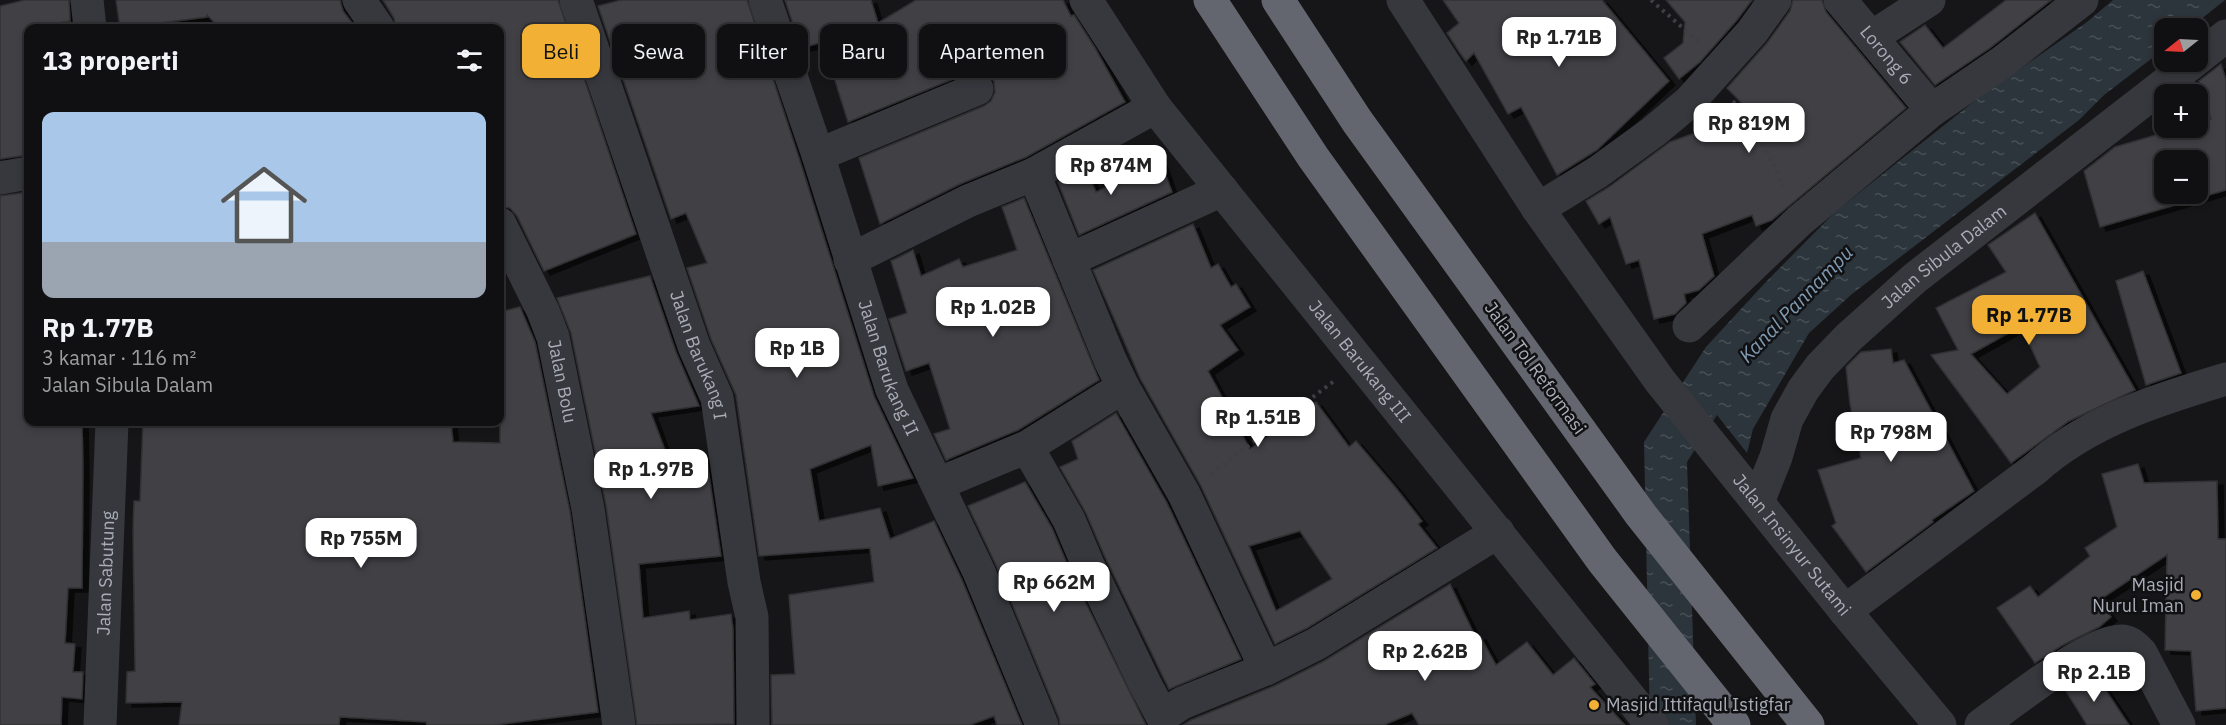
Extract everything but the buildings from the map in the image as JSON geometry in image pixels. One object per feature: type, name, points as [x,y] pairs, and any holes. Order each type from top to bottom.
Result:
[{"type":"highway","points":[[1210,0],[1313,157],[1602,560],[1734,725]]},
{"type":"highway","name":"Jalan Tol Reformasi","points":[[1278,0],[1357,121],[1641,515],[1802,719]]},
{"type":"street","points":[[87,0],[90,24]]},
{"type":"street","points":[[359,0],[375,24]]},
{"type":"street","name":"Jalan Barukang I","points":[[576,0],[694,346],[717,398],[744,582],[752,617],[753,725]]},
{"type":"street","name":"Jalan Barukang II","points":[[765,0],[818,155],[892,390],[979,572],[1042,725]]},
{"type":"street","name":"Jalan Barukang III","points":[[1086,0],[1155,107],[1648,720]]},
{"type":"street","points":[[1403,0],[1538,209],[1598,172],[1653,132],[1689,102],[1752,32],[1775,0]]},
{"type":"street","name":"Lorong 6","points":[[1840,0],[1932,110]]},
{"type":"street","points":[[1872,37],[1929,0]]},
{"type":"street","points":[[1689,326],[1799,221],[1932,110],[2001,63],[2082,0]]},
{"type":"street","name":"Jalan Sibula Dalam","points":[[1753,495],[1776,457],[1787,419],[1803,390],[1827,360],[1915,278],[2212,52]]},
{"type":"street","points":[[818,155],[977,89]]},
{"type":"street","points":[[850,261],[968,201],[1034,174],[1155,107]]},
{"type":"street","points":[[0,178],[24,174]]},
{"type":"street","points":[[1034,174],[1123,387],[1184,494],[1266,669]]},
{"type":"street","points":[[1069,260],[1222,190]]},
{"type":"street","name":"Jalan Insinyur Sutami","points":[[1538,209],[1654,372],[1940,725]]},
{"type":"street","name":"Jalan Bolu","points":[[504,232],[543,311],[553,337],[588,509],[619,725]]},
{"type":"street","points":[[1845,610],[2027,475],[2051,454],[2111,419],[2177,393],[2226,379]]},
{"type":"street","points":[[938,484],[1027,447],[1123,387]]},
{"type":"street","name":"Jalan Sabutung","points":[[100,725],[112,426]]},
{"type":"street","points":[[1027,447],[1069,520],[1145,684],[1154,721],[1182,703],[1266,669],[1316,644],[1498,532]]},
{"type":"street","points":[[1981,725],[2078,656],[2121,640],[2131,643],[2141,652],[2179,725]]},
{"type":"path","points":[[1651,0],[1718,70],[1771,157],[1799,221]]},
{"type":"path","points":[[1184,494],[1361,361]]},
{"type":"water","name":"Kanal Pannampu","points":[[2113,0],[2225,0],[2202,18],[2154,18],[2154,57],[2104,95],[2079,120],[1852,294],[1809,333],[1753,429],[1747,453],[1717,415],[1687,462],[1696,725],[1650,725],[1644,442],[1706,347],[1835,212],[1977,99],[2087,22]]},
{"type":"place","name":"Masjid Nurul Iman","points":[[2196,595]]},
{"type":"place","name":"Masjid Ittifaqul Istigfar","points":[[1594,705]]}]
